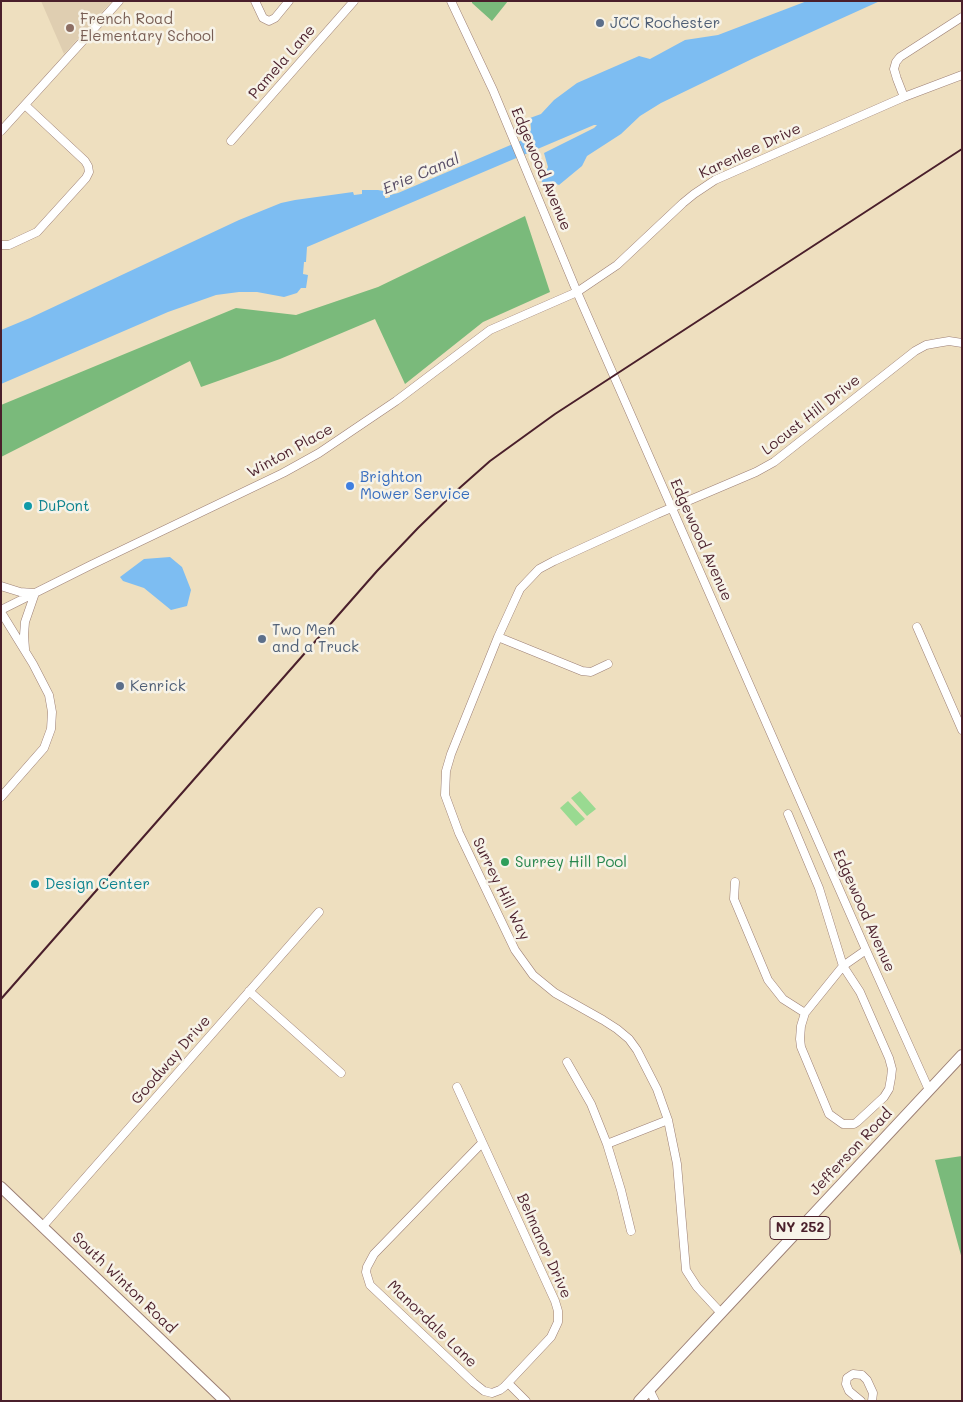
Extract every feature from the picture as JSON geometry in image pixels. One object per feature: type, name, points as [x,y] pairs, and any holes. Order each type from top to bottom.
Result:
[{"type":"main road","name":"Jefferson Road","points":[[639,1401],[962,1055]]},
{"type":"main road","name":"South Winton Road","points":[[1,1187],[224,1401]]},
{"type":"street","points":[[1,131],[119,1]]},
{"type":"street","points":[[255,1],[263,18],[270,20],[275,18],[289,1]]},
{"type":"street","name":"Pamela Lane","points":[[231,141],[354,1]]},
{"type":"street","name":"Edgewood Avenue","points":[[451,1],[487,77],[577,292],[929,1090]]},
{"type":"street","points":[[904,97],[894,69],[896,62],[900,57],[962,17]]},
{"type":"street","name":"Karenlee Drive","points":[[577,292],[617,265],[683,203],[715,180],[904,97],[962,75]]},
{"type":"street","points":[[1,245],[9,245],[30,236],[42,227],[86,178],[89,172],[85,160],[25,105]]},
{"type":"street","name":"Winton Place","points":[[1,798],[44,748],[52,730],[52,712],[48,694],[25,650],[1,611],[309,459],[396,401],[490,330],[577,292]]},
{"type":"street","name":"Locust Hill Drive","points":[[672,508],[756,472],[774,462],[915,351],[937,342],[962,343]]},
{"type":"street","name":"Surrey Hill Way","points":[[672,508],[554,560],[539,569],[520,589],[498,637],[451,754],[446,771],[445,796],[459,833],[515,950],[533,975],[555,993],[603,1020],[629,1039],[637,1050],[656,1089],[668,1120],[677,1164],[686,1270],[697,1287],[721,1313]]},
{"type":"street","points":[[1,586],[20,592],[35,593],[25,622],[25,650]]},
{"type":"street","points":[[918,627],[962,730]]},
{"type":"street","points":[[498,637],[582,672],[591,672],[608,664]]},
{"type":"street","points":[[788,814],[819,888],[843,966],[860,992],[892,1069],[887,1093],[872,1110],[854,1124],[843,1124],[829,1114],[802,1047],[800,1026],[805,1013],[843,966],[866,950]]},
{"type":"street","points":[[735,882],[734,899],[768,980],[783,999],[805,1013]]},
{"type":"street","name":"Goodway Drive","points":[[43,1226],[319,912]]},
{"type":"street","points":[[249,991],[341,1073]]},
{"type":"street","points":[[567,1062],[591,1104],[607,1144],[631,1231]]},
{"type":"street","name":"Belmanor Drive","points":[[457,1087],[558,1311],[558,1322],[551,1337],[508,1383]]},
{"type":"street","points":[[607,1144],[668,1120]]},
{"type":"street","name":"Manordale Lane","points":[[482,1143],[374,1254],[366,1272],[370,1285],[481,1389],[488,1392],[496,1392],[508,1383]]},
{"type":"street","points":[[861,1401],[849,1391],[846,1384],[847,1378],[853,1374],[858,1374],[867,1380],[873,1393],[872,1401]]},
{"type":"street","points":[[508,1383],[526,1401]]},
{"type":"street","points":[[649,1389],[655,1401]]},
{"type":"shaded area","name":"French Road Elementary School","points":[[41,1],[112,1],[64,54]]},
{"type":"green space","points":[[472,1],[508,1],[492,21]]},
{"type":"green space","points":[[525,216],[550,292],[483,322],[405,384],[375,319],[280,359],[201,387],[190,361],[1,457],[1,405],[236,308],[296,315],[378,287]]},
{"type":"green space","points":[[580,791],[596,809],[587,816],[571,798]]},
{"type":"green space","points":[[568,801],[585,819],[576,826],[560,808]]},
{"type":"green space","points":[[962,1156],[962,1259],[935,1160]]},
{"type":"water","points":[[807,1],[880,1],[754,58],[661,103],[640,116],[621,134],[587,156],[582,166],[559,185],[554,183],[546,192],[540,177],[545,174],[548,167],[544,153],[597,125],[307,247],[303,274],[308,275],[306,288],[301,288],[297,293],[284,297],[257,292],[216,295],[168,312],[1,384],[1,330],[239,220],[281,203],[353,192],[354,195],[362,194],[362,190],[389,192],[385,198],[390,197],[390,195],[527,138],[531,129],[530,118],[541,114],[554,100],[577,83],[639,56],[650,59],[685,40],[718,35]]},
{"type":"water","points":[[170,557],[182,567],[191,590],[187,606],[171,610],[144,588],[123,581],[120,577],[144,559]]},
{"type":"railway","points":[[1,999],[377,571],[418,528],[490,461],[555,414],[962,149]]},
{"type":"place","name":"JCC Rochester","points":[[600,23]]},
{"type":"place","name":"French Road Elementary School","points":[[70,28]]},
{"type":"place","name":"Brighton Mower Service","points":[[350,486]]},
{"type":"place","name":"DuPont","points":[[28,506]]},
{"type":"place","name":"Two Men and a Truck","points":[[262,639]]},
{"type":"place","name":"Kenrick","points":[[120,686]]},
{"type":"place","name":"Surrey Hill Pool","points":[[505,862]]},
{"type":"place","name":"Design Center","points":[[35,884]]},
{"type":"water label","name":"Erie Canal","points":[[421,174]]}]
